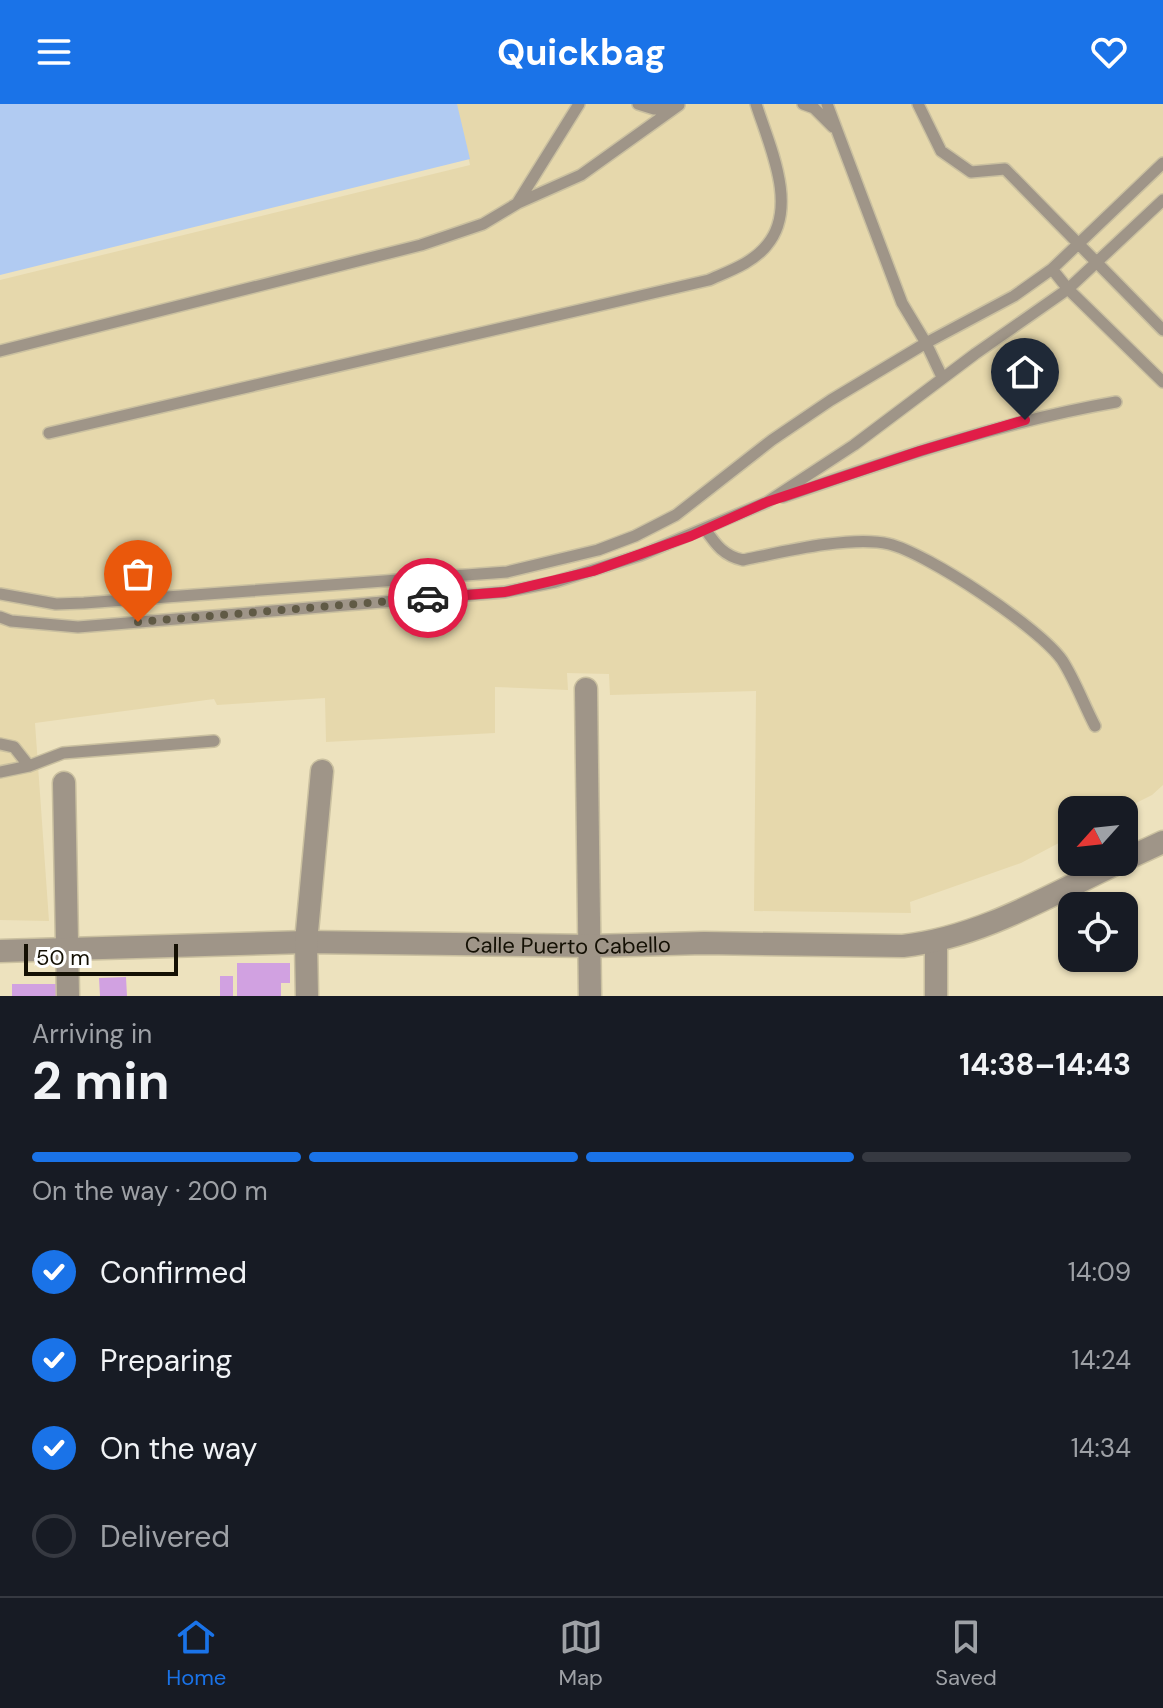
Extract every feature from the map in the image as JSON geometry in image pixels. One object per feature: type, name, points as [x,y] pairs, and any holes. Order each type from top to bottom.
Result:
[{"type":"street","points":[[586,689],[590,996]]},
{"type":"street","points":[[307,996],[306,942],[322,771]]},
{"type":"street","points":[[64,783],[68,996]]},
{"type":"street","name":"Calle Puerto Cabello","points":[[1138,854],[1163,842]]},
{"type":"street","name":"Calle Puerto Cabello","points":[[0,951],[306,942],[903,946],[936,943],[1005,919],[1092,876]]},
{"type":"street","points":[[936,943],[936,996]]},
{"type":"lane","points":[[518,203],[579,104]]},
{"type":"lane","points":[[638,104],[654,109],[680,105]]},
{"type":"lane","points":[[49,433],[709,280],[739,267],[767,246],[782,217],[777,173],[756,104]]},
{"type":"lane","points":[[803,104],[814,108],[835,129]]},
{"type":"lane","points":[[827,104],[902,303],[942,377]]},
{"type":"lane","points":[[918,104],[941,151],[971,172],[1005,169],[1163,330]]},
{"type":"lane","points":[[0,351],[421,245],[483,224],[518,203],[581,175],[680,105]]},
{"type":"lane","points":[[0,594],[56,604],[84,603],[507,572],[598,550],[676,515],[772,440],[831,400],[926,343],[1014,296],[1052,269],[1163,163]]},
{"type":"lane","points":[[767,502],[854,445],[942,377],[1068,289],[1163,200]]},
{"type":"lane","points":[[1052,269],[1068,289],[1163,382]]},
{"type":"lane","points":[[0,617],[11,621],[78,627],[505,592],[555,582],[641,555],[767,502],[979,432],[1048,414],[1116,402]]},
{"type":"lane","points":[[705,529],[715,545],[730,557],[743,560],[857,541],[890,544],[924,560],[998,604],[1033,630],[1061,659],[1095,726]]},
{"type":"lane","points":[[409,600],[410,578]]},
{"type":"lane","points":[[0,772],[29,766],[63,753],[214,741]]},
{"type":"lane","points":[[0,744],[20,751],[29,766]]},
{"type":"shaded area","points":[[456,104],[1163,104],[1163,785],[1138,802],[1138,796],[1058,796],[1058,843],[1021,863],[910,902],[911,913],[754,911],[756,691],[610,695],[609,674],[567,673],[568,690],[495,687],[495,733],[326,742],[325,698],[217,705],[214,699],[35,723],[49,921],[0,920],[0,280],[470,165]]},
{"type":"water","points":[[0,104],[457,104],[470,159],[0,275]]},
{"type":"building","points":[[237,963],[290,963],[290,983],[281,983],[281,996],[237,996]]},
{"type":"building","points":[[220,976],[233,976],[233,996],[220,996]]},
{"type":"building","points":[[126,977],[127,996],[100,996],[99,978]]},
{"type":"building","points":[[12,984],[62,984],[62,996],[12,996]]},
{"type":"way so far","points":[[138,622],[428,598]]},
{"type":"route","points":[[428,598],[505,592],[593,571],[691,536],[767,502],[979,432],[1025,420]]}]
